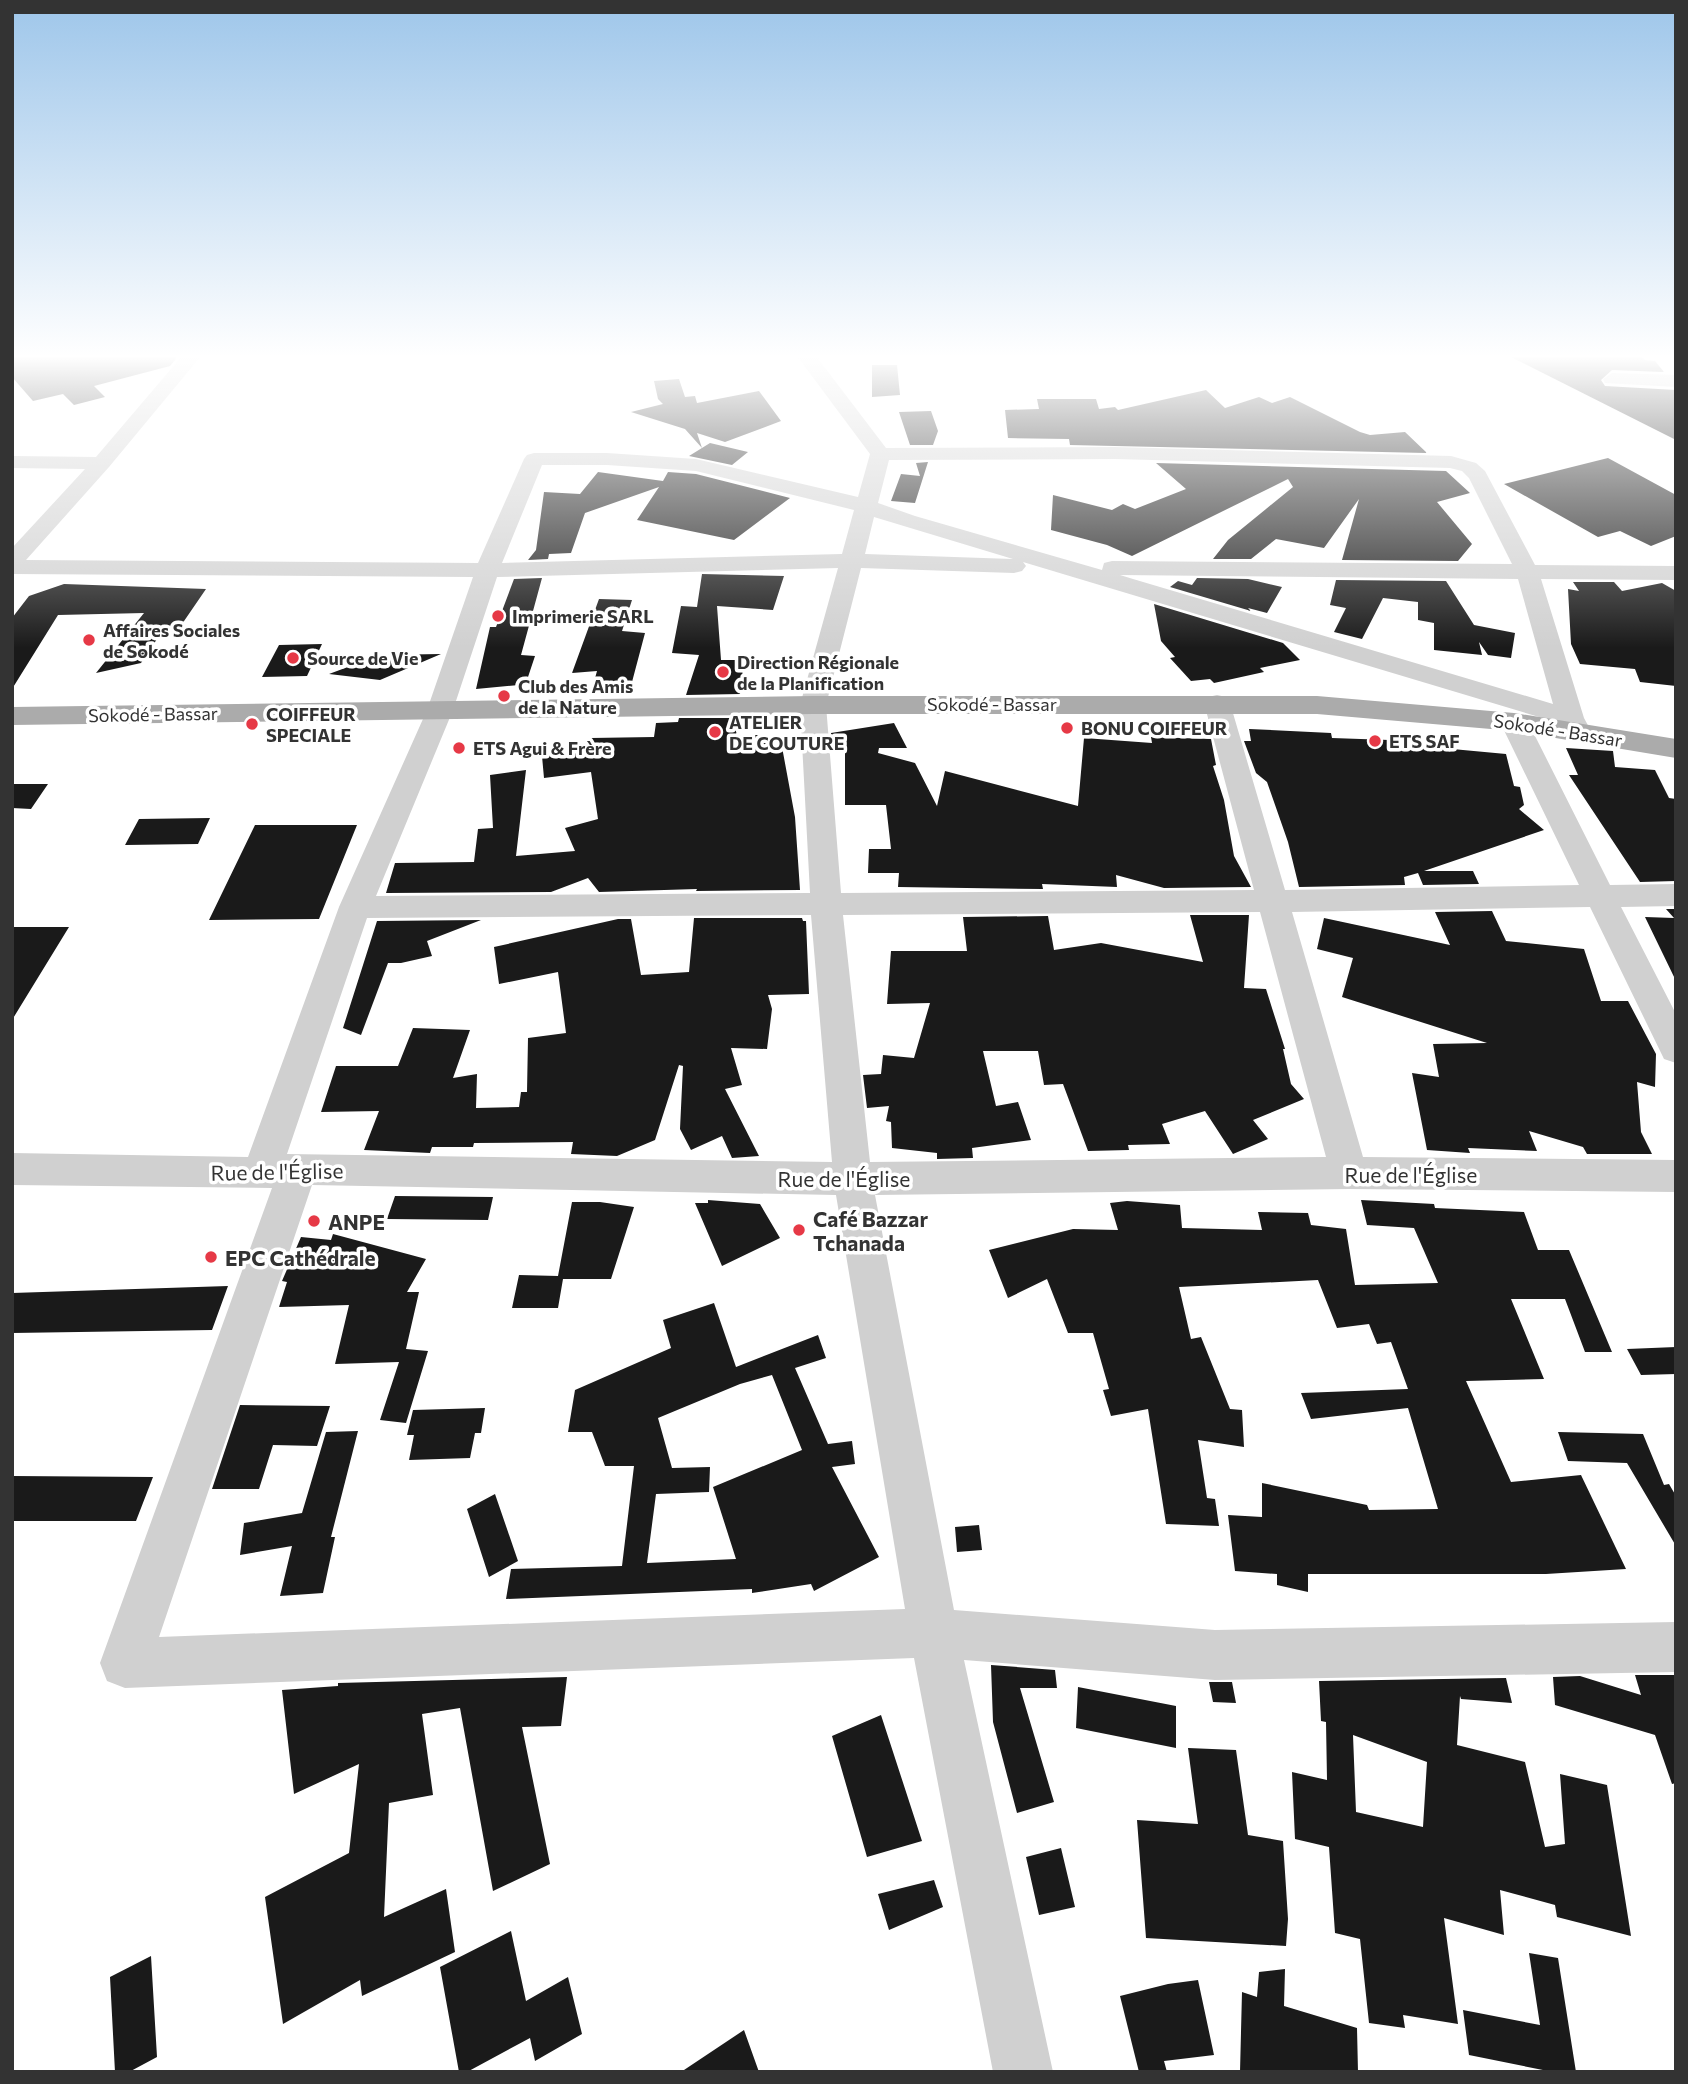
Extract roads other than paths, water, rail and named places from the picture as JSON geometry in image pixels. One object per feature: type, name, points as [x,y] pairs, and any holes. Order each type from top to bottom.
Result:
[{"type":"main road","name":"Sokodé - Bassar","points":[[12,716],[813,705],[1217,704],[1358,707],[1514,722],[1574,724],[1676,749]]},
{"type":"street","points":[[12,565],[110,453]]},
{"type":"street","points":[[1023,2072],[934,1633],[853,1179],[826,904],[813,705],[880,454],[1055,453]]},
{"type":"street","points":[[1124,453],[1451,462],[1469,467],[1478,475],[1528,574],[1574,724]]},
{"type":"street","points":[[1574,724],[1125,583],[1061,567],[866,506],[696,465],[607,459],[534,459],[487,570],[440,710],[355,907],[279,1171],[125,1662],[934,1633],[1215,1655],[1676,1647]]},
{"type":"street","points":[[12,462],[102,463]]},
{"type":"street","points":[[12,565],[487,570],[851,561],[1528,574],[1676,573]]},
{"type":"street","points":[[1217,704],[1349,1173]]},
{"type":"street","points":[[1514,722],[1676,1049]]},
{"type":"street","points":[[355,907],[1273,901],[1676,895]]},
{"type":"street","name":"Rue de l'Église","points":[[12,1169],[853,1179],[1349,1173],[1676,1176]]},
{"type":"place","name":"Imprimerie SARL","points":[[498,616]]},
{"type":"place","name":"Affaires Sociales de Sokodé","points":[[89,640]]},
{"type":"place","name":"Source de Vie","points":[[293,658]]},
{"type":"place","name":"Direction Régionale de la Planification","points":[[723,672]]},
{"type":"place","name":"Club des Amis de la Nature","points":[[504,696]]},
{"type":"place","name":"COIFFEUR SPECIALE","points":[[252,724]]},
{"type":"place","name":"BONU COIFFEUR","points":[[1067,728]]},
{"type":"place","name":"ATELIER DE COUTURE","points":[[715,732]]},
{"type":"place","name":"ETS SAF","points":[[1375,741]]},
{"type":"place","name":"ETS Agui & Frère","points":[[459,748]]},
{"type":"place","name":"ANPE","points":[[314,1221]]},
{"type":"place","name":"Café Bazzar Tchanada","points":[[799,1230]]},
{"type":"place","name":"EPC Cathédrale","points":[[211,1257]]}]
